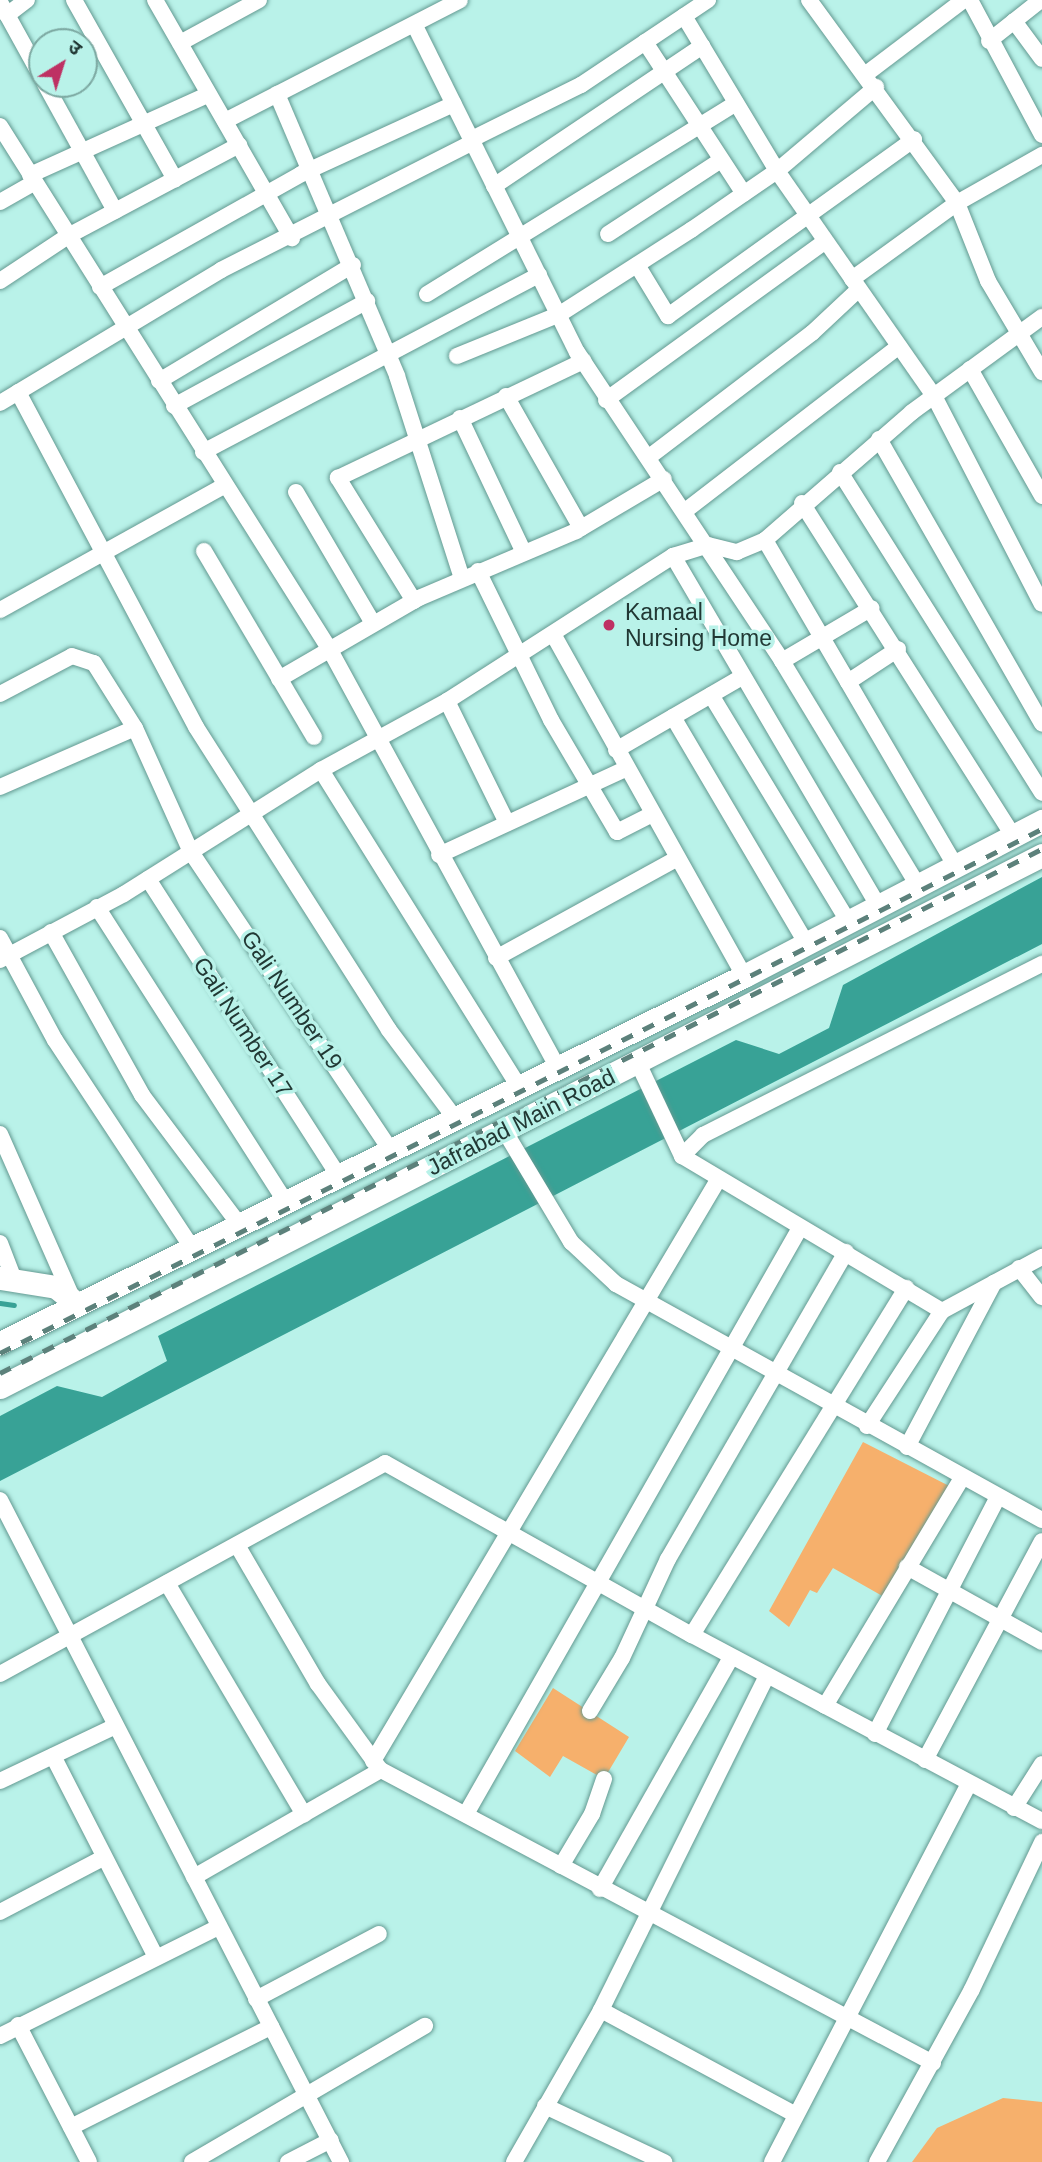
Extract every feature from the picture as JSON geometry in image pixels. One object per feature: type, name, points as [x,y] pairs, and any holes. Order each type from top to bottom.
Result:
[{"type":"main road","name":"Jafrabad Main Road","points":[[0,1343],[74,1299],[192,1248],[453,1117],[744,976],[954,863],[1042,821]]},
{"type":"main road","name":"Jafrabad Main Road","points":[[0,1387],[509,1136],[638,1063],[1042,855]]},
{"type":"main road","points":[[7,1278],[74,1299]]},
{"type":"street","points":[[27,0],[4,9],[28,53]]},
{"type":"street","points":[[74,0],[175,179]]},
{"type":"street","points":[[155,0],[292,238]]},
{"type":"street","points":[[180,43],[258,0]]},
{"type":"street","points":[[1,401],[124,325],[581,85],[708,0]]},
{"type":"street","points":[[809,0],[914,139],[957,203],[988,281],[1042,372]]},
{"type":"street","points":[[866,74],[964,0]]},
{"type":"street","points":[[970,0],[989,41],[1042,135]]},
{"type":"street","points":[[989,41],[1041,0]]},
{"type":"street","points":[[225,121],[415,26],[456,1]]},
{"type":"street","points":[[684,16],[824,242],[934,396],[1042,604]]},
{"type":"street","points":[[1014,21],[1042,59]]},
{"type":"street","points":[[415,26],[583,361],[606,400],[649,457],[708,545],[782,661],[917,884]]},
{"type":"street","points":[[645,42],[744,194]]},
{"type":"street","points":[[494,186],[702,46]]},
{"type":"street","points":[[457,356],[560,314],[637,265],[777,170],[876,87]]},
{"type":"street","points":[[0,202],[80,148],[209,94]]},
{"type":"street","points":[[277,94],[313,168],[387,352],[462,578]]},
{"type":"street","points":[[53,98],[115,211]]},
{"type":"street","points":[[428,294],[521,242],[736,103]]},
{"type":"street","points":[[100,287],[313,168],[454,104]]},
{"type":"street","points":[[0,126],[224,486],[330,650],[380,737],[439,855],[557,1066]]},
{"type":"street","points":[[637,265],[668,316],[809,219],[914,139]]},
{"type":"street","points":[[0,281],[68,236],[239,145]]},
{"type":"street","points":[[649,457],[957,203],[1042,155]]},
{"type":"street","points":[[608,234],[721,160]]},
{"type":"street","points":[[606,400],[824,242]]},
{"type":"street","points":[[159,381],[353,265]]},
{"type":"street","points":[[203,452],[387,352],[539,275]]},
{"type":"street","points":[[174,406],[367,302]]},
{"type":"street","points":[[5,958],[148,879],[321,770],[447,701],[673,556],[708,545],[737,552],[765,540],[803,503],[879,439],[1042,317]]},
{"type":"street","points":[[685,511],[899,346]]},
{"type":"street","points":[[414,601],[338,478],[583,361]]},
{"type":"street","points":[[970,369],[1042,496]]},
{"type":"street","points":[[18,392],[195,727],[389,1031],[453,1117]]},
{"type":"street","points":[[506,396],[581,528]]},
{"type":"street","points":[[460,418],[524,553]]},
{"type":"street","points":[[879,439],[1042,724]]},
{"type":"street","points":[[840,472],[1042,793]]},
{"type":"street","points":[[279,679],[414,601],[478,570],[581,528],[664,479]]},
{"type":"street","points":[[0,610],[224,486]]},
{"type":"street","points":[[296,492],[373,623]]},
{"type":"street","points":[[803,503],[898,649],[1013,836]]},
{"type":"street","points":[[765,540],[954,863]]},
{"type":"street","points":[[204,551],[314,737]]},
{"type":"street","points":[[673,556],[877,904]]},
{"type":"street","points":[[478,570],[520,656],[617,832],[652,814]]},
{"type":"street","points":[[782,661],[872,608]]},
{"type":"street","points":[[553,634],[676,859],[744,976]]},
{"type":"street","points":[[848,682],[898,649]]},
{"type":"street","name":"Gali Number 19","points":[[0,694],[81,655],[100,670],[135,728],[191,852],[390,1149]]},
{"type":"street","points":[[616,750],[742,677]]},
{"type":"street","points":[[711,695],[847,920]]},
{"type":"street","points":[[447,701],[507,823]]},
{"type":"street","points":[[673,717],[805,941]]},
{"type":"street","points":[[0,787],[135,728]]},
{"type":"street","points":[[439,855],[627,768]]},
{"type":"street","points":[[321,770],[518,1085]]},
{"type":"street","points":[[496,958],[676,859]]},
{"type":"street","name":"Gali Number 17","points":[[148,879],[338,1175]]},
{"type":"street","points":[[97,907],[285,1201]]},
{"type":"street","points":[[51,932],[142,1095],[239,1224]]},
{"type":"street","points":[[0,938],[5,958],[55,1040],[192,1248]]},
{"type":"street","points":[[682,1156],[703,1135],[1042,964]]},
{"type":"street","points":[[638,1063],[682,1156],[718,1180],[846,1252],[942,1311]]},
{"type":"street","points":[[0,1134],[74,1299]]},
{"type":"street","points":[[509,1136],[551,1212],[595,1267],[647,1301],[867,1426],[1042,1520]]},
{"type":"street","points":[[194,1877],[304,1815],[377,1766],[718,1180]]},
{"type":"street","points":[[466,1814],[800,1228]]},
{"type":"street","points":[[0,1243],[7,1278]]},
{"type":"street","points":[[590,1711],[646,1610],[703,1496],[779,1376],[846,1252]]},
{"type":"street","points":[[867,1426],[942,1311],[1042,1257]]},
{"type":"street","points":[[1019,1268],[1042,1297]]},
{"type":"street","points":[[907,1447],[994,1283]]},
{"type":"street","points":[[692,1636],[831,1405],[906,1288]]},
{"type":"street","points":[[0,1674],[237,1545],[368,1467],[385,1463],[513,1532],[692,1636],[1042,1821]]},
{"type":"street","points":[[825,1706],[962,1478]]},
{"type":"street","points":[[875,1734],[998,1497]]},
{"type":"street","points":[[0,1500],[256,1999],[308,2091],[341,2162]]},
{"type":"street","points":[[925,1760],[1042,1541]]},
{"type":"street","points":[[237,1545],[318,1684],[377,1766],[646,1915],[933,2063]]},
{"type":"street","points":[[907,1567],[1042,1642]]},
{"type":"street","points":[[167,1583],[304,1815]]},
{"type":"street","points":[[600,1889],[731,1657]]},
{"type":"street","points":[[514,2162],[601,2010],[767,1676]]},
{"type":"street","points":[[0,1782],[116,1726]]},
{"type":"street","points":[[53,1756],[156,1957]]},
{"type":"street","points":[[1014,1808],[1042,1764]]},
{"type":"street","points":[[561,1866],[592,1814],[604,1779]]},
{"type":"street","points":[[772,2162],[794,2114],[969,1783]]},
{"type":"street","points":[[877,2162],[933,2063],[1038,1860],[1042,1842]]},
{"type":"street","points":[[0,1912],[103,1857]]},
{"type":"street","points":[[0,2036],[219,1927]]},
{"type":"street","points":[[256,1999],[379,1934]]},
{"type":"street","points":[[601,2010],[794,2114]]},
{"type":"street","points":[[18,2025],[89,2162]]},
{"type":"street","points":[[192,2162],[274,2119],[308,2091],[425,2026]]},
{"type":"street","points":[[71,2127],[271,2027]]},
{"type":"street","points":[[545,2106],[664,2162]]},
{"type":"street","points":[[288,2162],[331,2140]]},
{"type":"shaded area","points":[[1042,877],[1042,944],[0,1481],[0,1416],[57,1386],[102,1397],[167,1361],[158,1336],[736,1040],[779,1054],[829,1028],[843,985]]},
{"type":"shaded area","points":[[863,1442],[961,1492],[893,1602],[833,1568],[817,1593],[810,1590],[789,1627],[769,1611]]},
{"type":"shaded area","points":[[553,1688],[629,1737],[604,1779],[563,1756],[550,1777],[515,1751]]},
{"type":"shaded area","points":[[1003,2098],[1042,2102],[1042,2162],[912,2162],[937,2128]]},
{"type":"waterway","points":[[0,1303],[14,1305]]},
{"type":"railway","points":[[0,1353],[1042,829]]},
{"type":"railway","points":[[0,1373],[1042,849]]},
{"type":"place","name":"Kamaal Nursing Home","points":[[609,625]]}]
